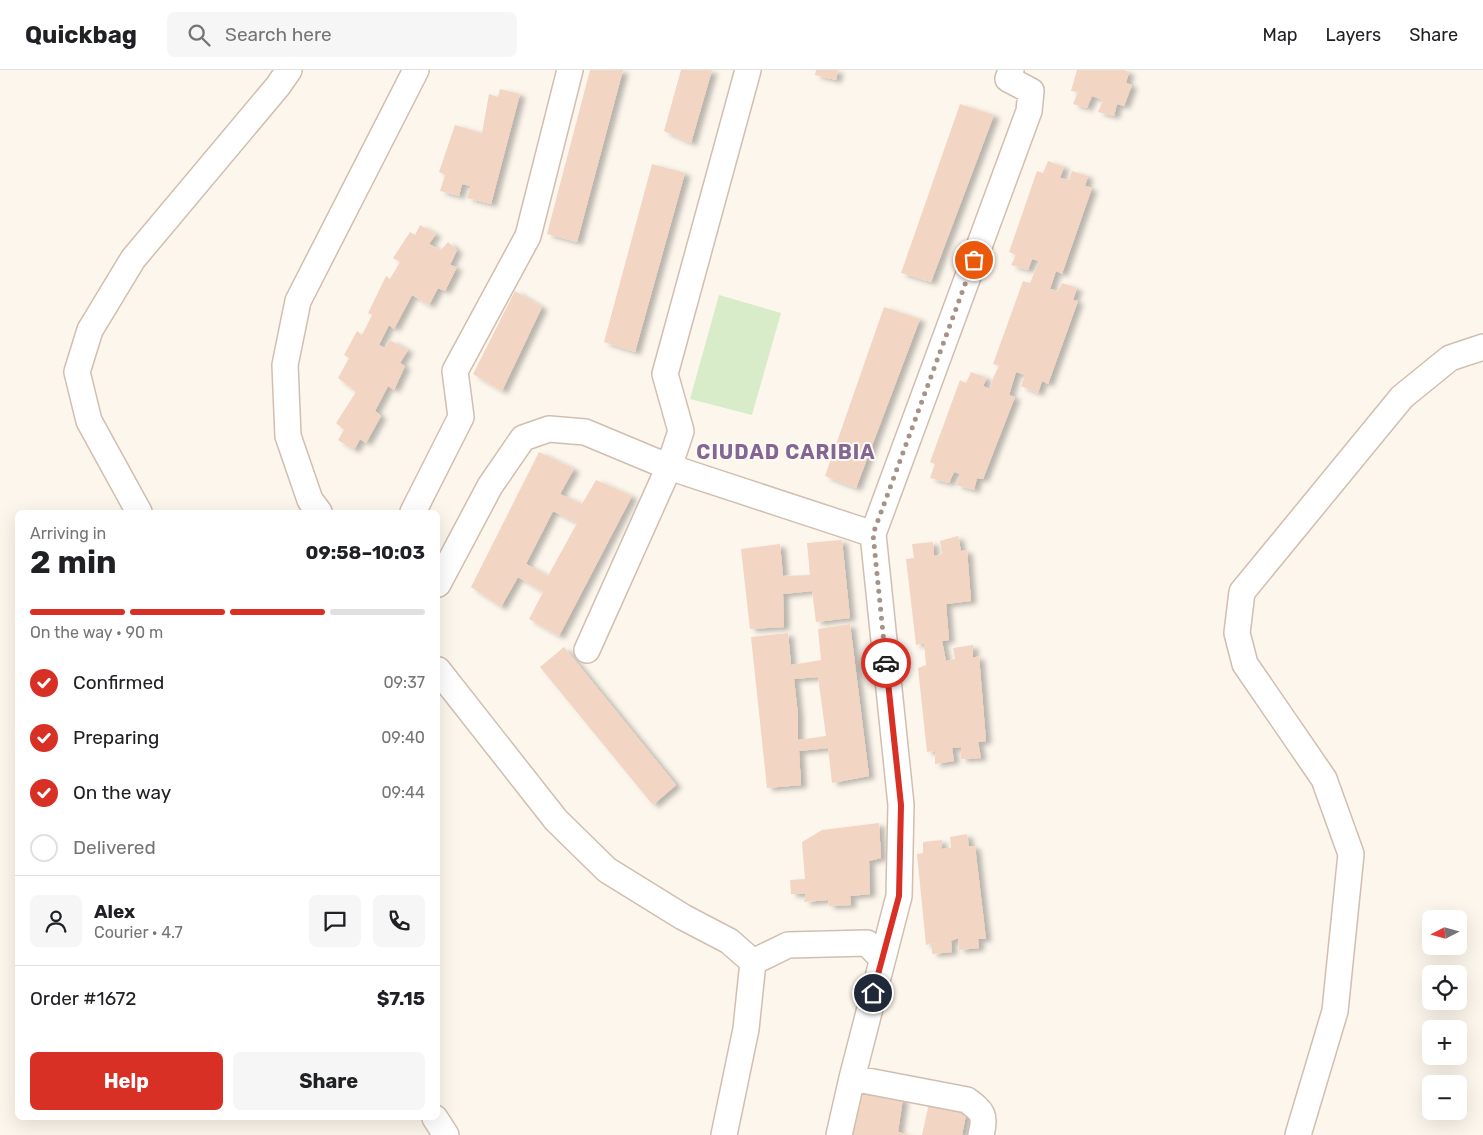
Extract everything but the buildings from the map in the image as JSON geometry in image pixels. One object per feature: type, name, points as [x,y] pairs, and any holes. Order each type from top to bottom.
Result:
[{"type":"street","points":[[138,510],[89,421],[77,372],[90,330],[133,259],[278,86],[289,70]]},
{"type":"street","points":[[318,510],[310,500],[288,436],[285,365],[298,301],[416,70]]},
{"type":"street","points":[[414,510],[461,417],[455,371],[528,236],[570,70]]},
{"type":"street","points":[[587,650],[669,467],[681,431],[665,374],[748,70]]},
{"type":"street","points":[[839,1135],[899,896],[901,805],[873,534],[1029,111],[1031,91],[1008,78],[1011,70]]},
{"type":"street","points":[[1298,1135],[1336,1011],[1351,854],[1324,779],[1244,664],[1237,633],[1242,592],[1402,397],[1450,358],[1483,347]]},
{"type":"street","points":[[440,580],[490,486],[523,438],[549,429],[585,432],[669,467],[873,534]]},
{"type":"street","points":[[440,673],[556,820],[607,870],[684,917],[728,941],[753,962]]},
{"type":"street","points":[[753,962],[788,945],[867,943],[882,959]]},
{"type":"street","points":[[724,1135],[746,1029],[753,962]]},
{"type":"street","points":[[852,1078],[967,1100],[980,1109],[984,1122],[981,1135]]},
{"type":"street","points":[[436,1120],[446,1135]]},
{"type":"green space","points":[[719,295],[781,313],[752,415],[690,399]]},
{"type":"way so far","points":[[886,663],[873,534],[974,260]]},
{"type":"district","name":"CIUDAD CARIBIA","points":[[786,452]]},
{"type":"route","points":[[873,993],[899,896],[901,805],[886,663]]}]
